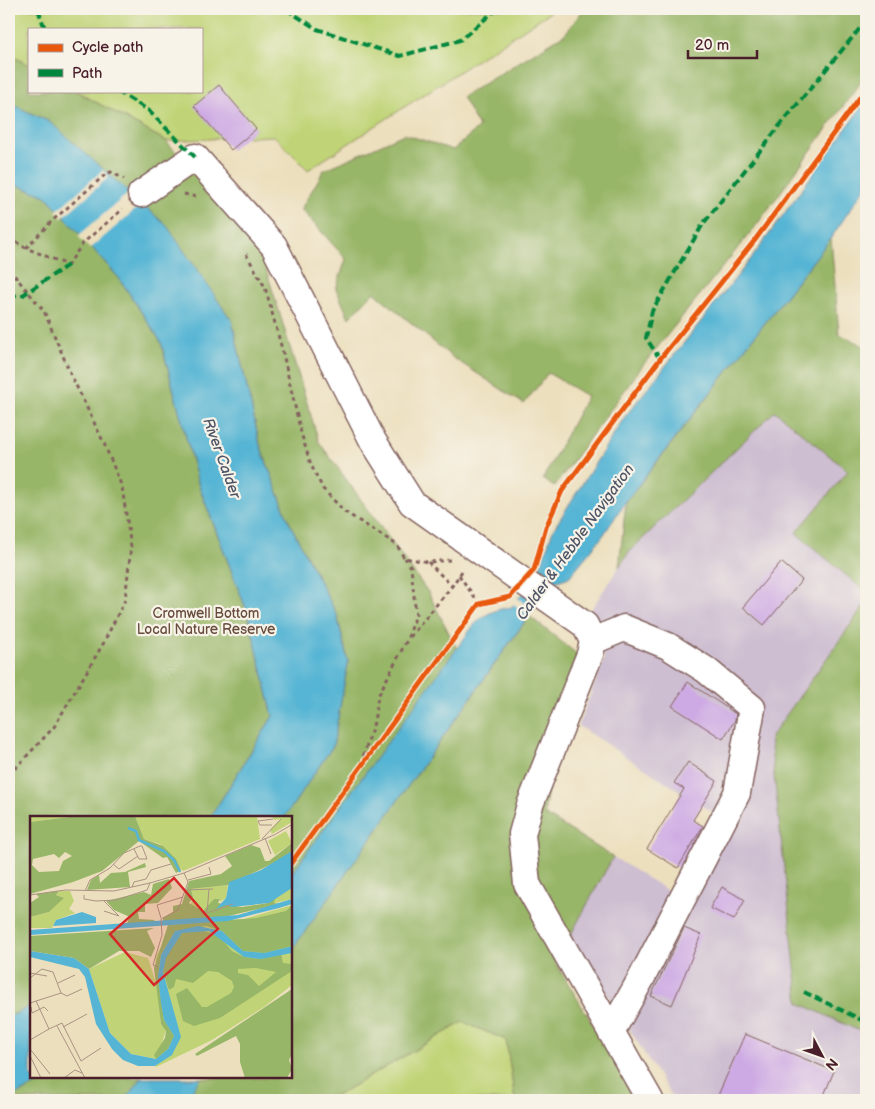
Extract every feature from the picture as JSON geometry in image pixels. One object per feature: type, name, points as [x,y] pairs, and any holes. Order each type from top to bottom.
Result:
[{"type":"lane","points":[[143,193],[196,158],[274,246],[373,441],[412,503],[568,612],[584,625],[593,641],[575,694],[550,750],[530,805],[522,834],[527,884],[650,1100]]},
{"type":"lane","points":[[593,641],[624,628],[668,646],[706,670],[752,708],[737,793],[642,979],[611,1032]]},
{"type":"path","points":[[9,238],[26,248],[68,265],[83,243],[143,193],[112,172],[106,174],[52,221],[26,248]]},
{"type":"path","points":[[183,194],[203,198]]},
{"type":"path","points":[[242,247],[265,287],[282,349],[301,433],[311,465],[323,489],[345,512],[397,546],[411,567],[416,616],[407,640],[378,696],[374,722],[361,764]]},
{"type":"path","points":[[9,269],[44,311],[71,375],[103,441],[122,487],[130,547],[124,600],[103,644],[54,727],[9,775]]},
{"type":"path","points":[[404,558],[428,562],[451,560],[471,569]]},
{"type":"path","points":[[428,562],[452,586]]},
{"type":"path","points":[[407,640],[459,575],[479,604]]},
{"type":"path","points":[[474,612],[479,604],[486,602]]},
{"type":"path","points":[[356,772],[373,749]]},
{"type":"shaded area","points":[[775,411],[848,471],[796,533],[866,592],[866,603],[770,739],[799,1002],[866,1034],[866,1100],[674,1100],[570,936],[613,857],[670,892],[714,813],[578,726],[604,659],[588,614],[629,552]]},
{"type":"green space","points":[[9,9],[555,9],[308,170],[274,136],[166,141],[78,92],[202,92],[202,28],[28,28],[28,64],[9,54]]},
{"type":"green space","points":[[584,9],[866,9],[866,75],[758,223],[643,365],[554,487],[543,479],[587,396],[548,373],[524,404],[452,357],[374,292],[349,318],[336,289],[346,259],[301,209],[324,170],[404,134],[453,150],[479,127],[462,97],[565,34]]},
{"type":"green space","points":[[9,54],[28,64],[28,92],[78,92],[166,141],[258,243],[319,442],[428,592],[457,649],[292,873],[292,816],[285,816],[333,746],[348,662],[337,615],[289,522],[260,445],[232,321],[50,122],[9,103]]},
{"type":"green space","name":"Cromwell Bottom Local Nature Reserve","points":[[9,182],[46,196],[119,278],[161,342],[199,486],[248,614],[273,716],[211,816],[30,816],[30,1006],[9,1017]]},
{"type":"green space","points":[[831,238],[839,334],[866,347],[866,592],[796,533],[848,471],[775,411],[629,552],[619,567],[626,502]]},
{"type":"green space","points":[[866,603],[866,1034],[799,1003],[770,738]]},
{"type":"green space","points":[[529,616],[577,654],[563,695],[544,814],[613,857],[570,936],[552,957],[639,1100],[515,1100],[506,1040],[463,1022],[329,1100],[185,1100],[200,1079],[292,1079],[292,950]]},
{"type":"green space","points":[[463,1022],[506,1040],[515,1100],[329,1100]]},
{"type":"green space","points":[[49,1079],[141,1079],[125,1100],[9,1100],[9,1098]]},
{"type":"water","name":"Calder & Hebble Navigation","points":[[866,101],[866,186],[831,238],[626,501],[602,537],[569,577],[552,583],[292,950],[292,873],[474,625],[482,617],[492,612],[512,607],[538,573],[553,530],[624,418],[754,255]]},
{"type":"water","name":"River Calder","points":[[9,103],[50,122],[167,226],[232,321],[260,445],[289,522],[337,615],[348,662],[333,746],[285,816],[211,816],[273,716],[248,614],[199,486],[161,342],[119,278],[46,196],[9,182]]},
{"type":"water","points":[[30,1006],[30,1079],[49,1079],[9,1098],[9,1017]]},
{"type":"water","points":[[141,1079],[200,1079],[185,1100],[125,1100]]},
{"type":"pier","points":[[103,170],[109,177],[62,218],[56,211]]},
{"type":"pier","points":[[131,191],[144,202],[90,249],[78,236]]},
{"type":"pier","points":[[516,597],[535,611],[531,617],[512,603]]},
{"type":"building","points":[[219,85],[256,129],[231,150],[194,106]]},
{"type":"building","points":[[781,562],[802,580],[764,625],[743,607]]},
{"type":"building","points":[[688,682],[736,714],[735,720],[723,739],[672,706]]},
{"type":"building","points":[[688,762],[717,781],[693,820],[703,826],[678,868],[647,849],[684,789],[674,783]]},
{"type":"building","points":[[722,887],[745,900],[734,920],[710,908]]},
{"type":"building","points":[[684,928],[701,935],[672,1005],[651,996]]},
{"type":"building","points":[[745,1034],[834,1071],[822,1100],[716,1100]]},
{"type":"marked path","points":[[38,9],[45,28]]},
{"type":"marked path","points":[[286,9],[317,29],[400,56],[460,40],[497,9]]},
{"type":"marked path","points":[[660,359],[646,338],[652,311],[703,224],[777,129],[866,21]]},
{"type":"marked path","points":[[119,92],[148,110],[195,157]]},
{"type":"marked path","points":[[9,296],[23,295],[68,265]]},
{"type":"marked path","points":[[804,992],[866,1022]]},
{"type":"cycle path","points":[[292,862],[479,604],[510,597],[534,570],[546,527],[562,491],[660,359],[755,240],[866,89]]}]
